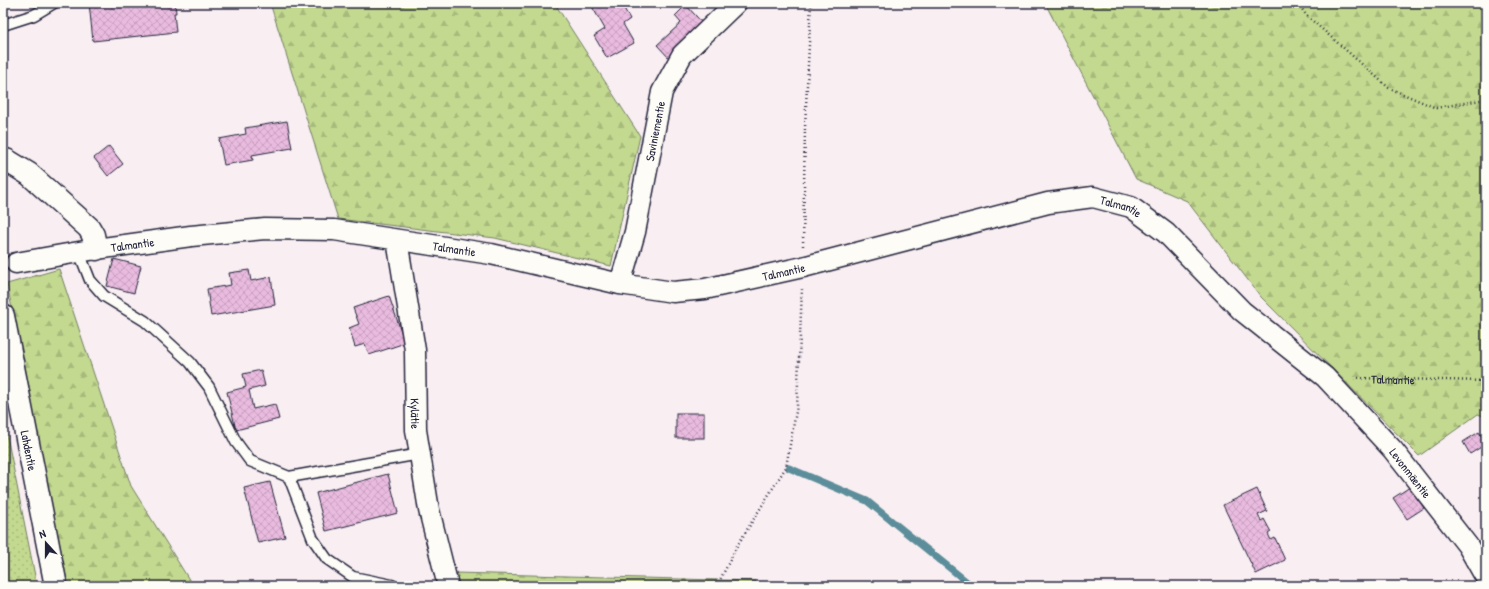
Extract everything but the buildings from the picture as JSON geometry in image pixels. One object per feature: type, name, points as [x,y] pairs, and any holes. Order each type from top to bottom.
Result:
[{"type":"main road","points":[[3,160],[6,160],[29,174],[89,228],[93,235],[87,250]]},
{"type":"main road","name":"Lahdentie","points":[[3,316],[56,586]]},
{"type":"street","name":"Saviniementie","points":[[620,284],[635,232],[662,92],[682,55],[736,3]]},
{"type":"street","name":"Talmantie","points":[[16,263],[87,250],[265,228],[334,230],[491,254],[620,284],[673,292],[705,289],[803,267],[1048,203],[1093,197],[1131,207],[1166,232],[1242,311],[1326,377]]},
{"type":"street","name":"Kylätie","points":[[397,240],[415,350],[416,430],[429,510],[448,586]]},
{"type":"street","name":"Levonmäentie","points":[[1326,377],[1393,450],[1468,546],[1486,578]]},
{"type":"lane","points":[[3,25],[34,16],[54,3]]},
{"type":"lane","points":[[87,250],[90,280],[104,296],[145,322],[190,362],[209,387],[236,442],[250,461],[289,477],[420,454]]},
{"type":"lane","points":[[289,477],[312,539],[327,559],[353,577],[392,585]]},
{"type":"path","points":[[717,586],[737,546],[786,467],[797,406],[803,267],[804,127],[812,3]]},
{"type":"path","points":[[1298,3],[1306,15],[1389,88],[1436,108],[1486,99]]},
{"type":"path","name":"Talmantie","points":[[1326,377],[1486,382]]},
{"type":"green space","points":[[270,3],[561,3],[557,7],[640,136],[611,266],[495,238],[338,219]]},
{"type":"green space","points":[[1045,3],[1486,3],[1486,417],[1478,414],[1419,456],[1261,297],[1187,201],[1136,179]]},
{"type":"green space","points":[[59,269],[131,486],[193,586],[68,586],[7,284]]},
{"type":"green space","points":[[3,416],[37,586],[3,586]]},
{"type":"green space","points":[[455,573],[755,581],[760,586],[457,586]]},
{"type":"waterway","points":[[789,468],[867,501],[972,586]]}]
